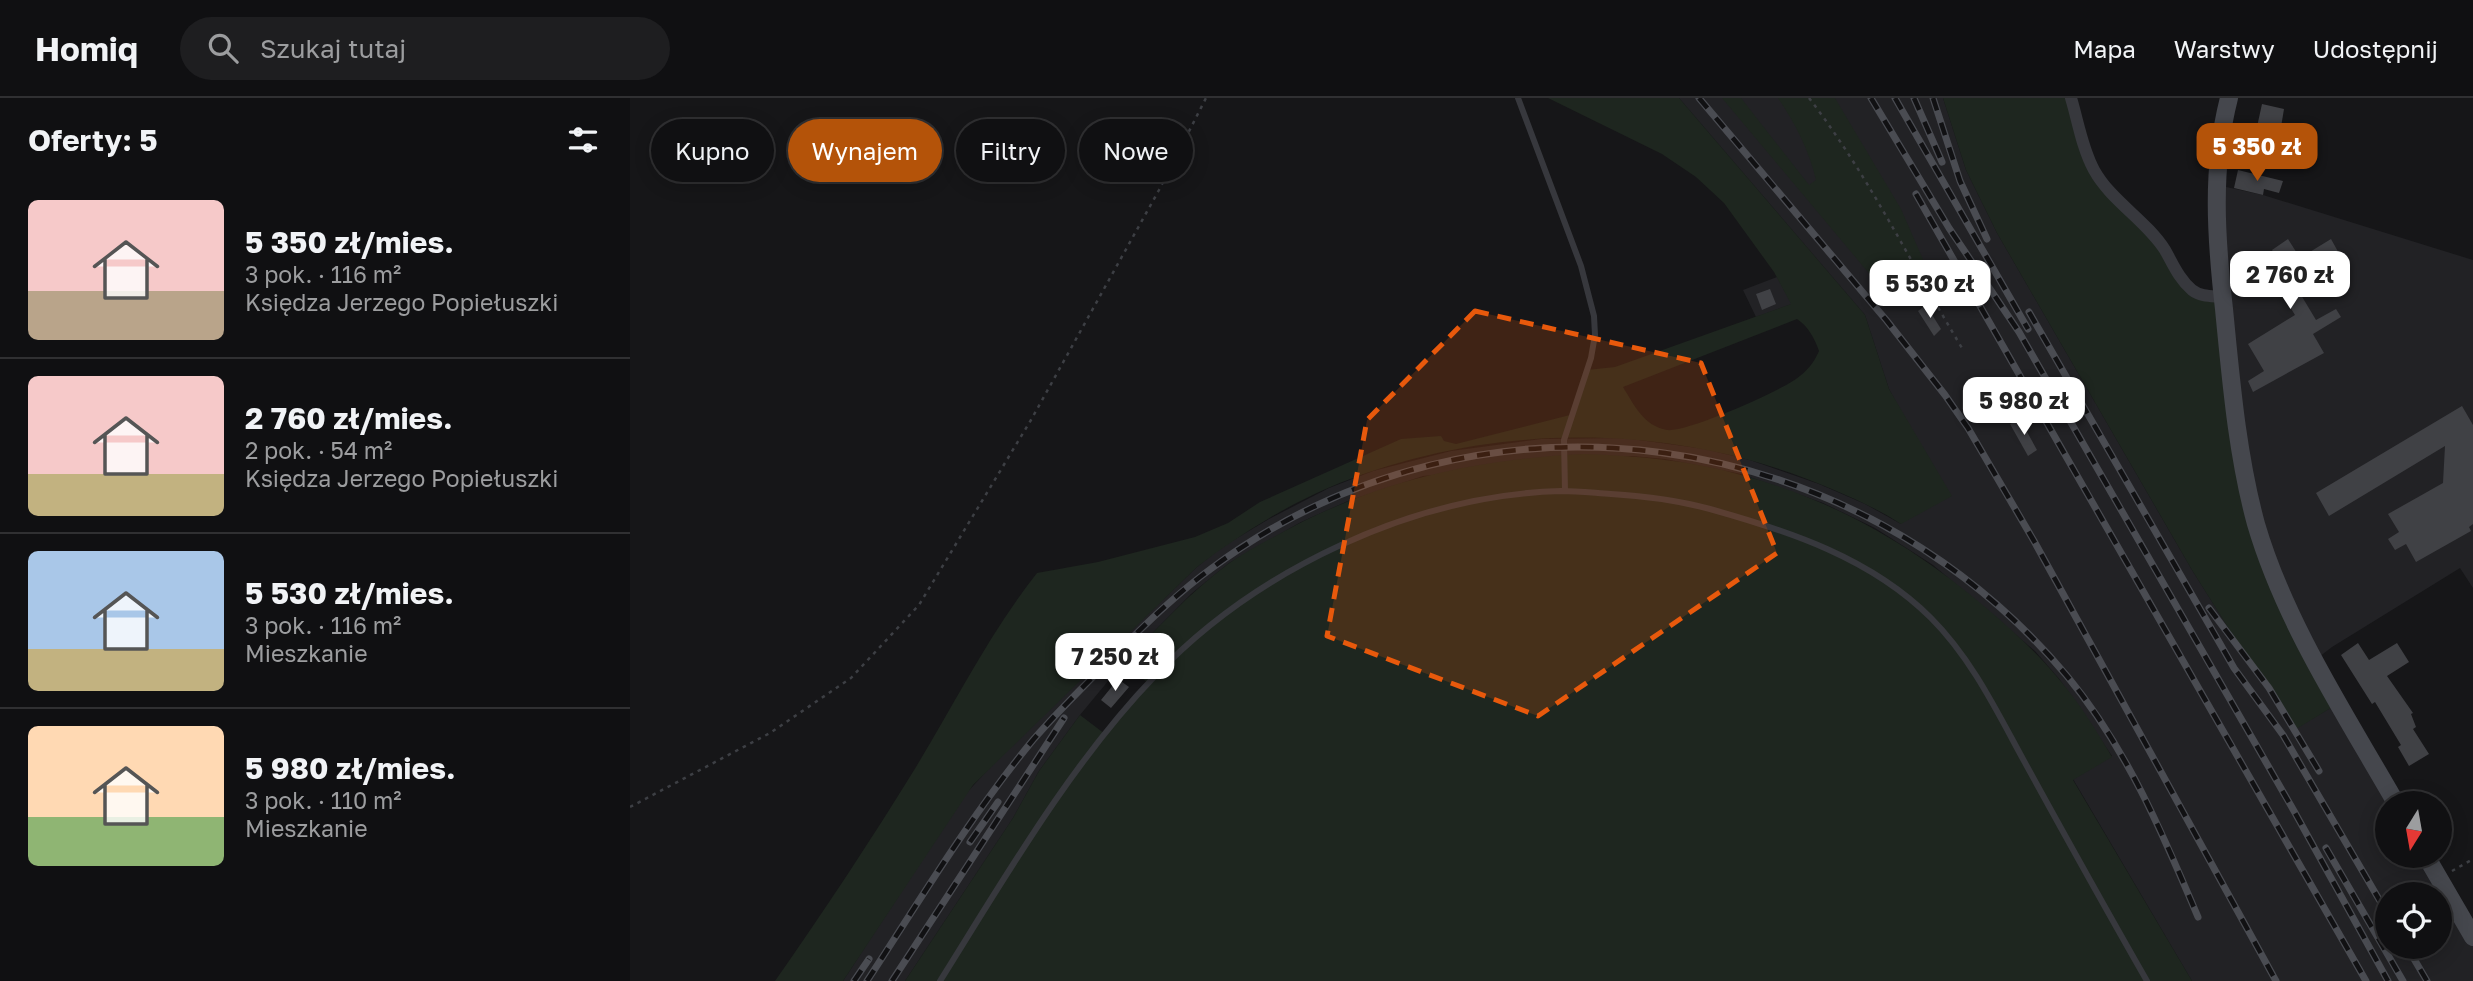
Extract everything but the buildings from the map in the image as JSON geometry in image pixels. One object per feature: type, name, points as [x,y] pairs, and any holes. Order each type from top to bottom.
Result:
[{"type":"main road","points":[[2229,98],[2220,139],[2217,170],[2222,297],[2242,457],[2259,532],[2281,589],[2315,660],[2389,791]]},
{"type":"main road","points":[[2434,868],[2473,937]]},
{"type":"street","points":[[2071,98],[2093,169],[2102,181],[2151,232],[2194,292],[2222,297]]},
{"type":"lane","points":[[1518,98],[1581,267],[1594,316],[1595,335],[1591,358],[1564,440],[1565,491]]},
{"type":"lane","points":[[940,981],[1062,792],[1105,735],[1156,674],[1231,611],[1296,568],[1335,547],[1377,531],[1435,511],[1475,501],[1565,491],[1671,500],[1744,518],[1849,559],[1909,598],[1944,632],[1987,693],[2147,981]]},
{"type":"path","points":[[630,807],[770,733],[851,678],[919,605],[1038,408],[1159,190],[1206,98]]},
{"type":"path","points":[[1809,98],[1894,228],[1918,275],[1962,348]]},
{"type":"path","points":[[2440,878],[2473,859]]},
{"type":"highlighted area","points":[[1475,311],[1701,363],[1777,553],[1538,716],[1327,636],[1367,420]]},
{"type":"shaded area","points":[[1548,98],[1679,98],[1865,315],[1889,389],[1952,496],[1901,524],[1834,490],[1774,467],[1711,451],[1647,441],[1582,438],[1517,441],[1452,450],[1389,466],[1328,488],[1260,523],[1197,567],[973,785],[843,981],[775,981],[882,821],[988,644],[1037,573],[1098,562],[1195,537],[1228,523],[1260,502],[1401,439],[1441,436],[1444,441],[1456,444],[1570,415],[1587,370],[1615,367],[1791,304],[1774,272],[1724,203],[1696,177],[1662,154]],"holes":[[[1797,319],[1811,333],[1819,351],[1807,370],[1771,393],[1711,419],[1677,429],[1659,428],[1640,414],[1623,387]]]},
{"type":"shaded area","points":[[1679,98],[1943,98],[1966,170],[1997,233],[2192,570],[2293,730],[2339,703],[2381,791],[2375,791],[2375,868],[2433,868],[2441,882],[2375,882],[2375,959],[2452,959],[2452,901],[2473,937],[2473,981],[2192,981],[2073,779],[2112,756],[2060,680],[2035,651],[1933,565],[1875,528],[1823,503],[1741,474],[1665,459],[1632,456],[1423,476],[1348,501],[1301,522],[1229,563],[1191,594],[1123,663],[1080,715],[1039,771],[1013,818],[905,981],[843,981],[963,797],[1002,754],[1197,567],[1222,547],[1269,519],[1329,488],[1373,471],[1451,451],[1541,439],[1625,438],[1705,449],[1750,460],[1819,484],[1865,504],[1901,524],[1911,430],[1889,389],[1865,315]]},
{"type":"shaded area","points":[[1722,98],[1741,98],[1809,185],[1816,180],[1810,158],[1796,127],[1778,98],[1835,98],[1901,209],[1932,280],[1893,302]]},
{"type":"shaded area","points":[[1943,98],[2071,98],[2087,151],[2117,198],[2186,284],[2222,297],[2256,524],[2339,703],[2293,731],[2192,570],[1997,233],[1966,170]]},
{"type":"shaded area","points":[[2217,185],[2263,195],[2473,260],[2473,588],[2460,568],[2315,660],[2256,524]]},
{"type":"shaded area","points":[[1777,277],[1792,304],[1756,317],[1743,290]]},
{"type":"shaded area","points":[[1584,454],[1683,462],[1741,475],[1812,499],[1878,531],[1909,550],[1940,571],[1998,618],[2037,654],[2066,687],[2112,757],[2073,780],[2192,981],[905,981],[1013,818],[1039,771],[1080,715],[1105,734],[1148,683],[1123,663],[1187,599],[1228,564],[1319,514],[1392,486],[1467,467]]},
{"type":"railway","points":[[1699,98],[1887,321],[1968,428],[2034,541],[2276,981]]},
{"type":"railway","points":[[1871,98],[1949,228],[2019,332],[2294,811],[2388,981]]},
{"type":"railway","points":[[1895,98],[2028,329]]},
{"type":"railway","points":[[1914,98],[1942,162]]},
{"type":"railway","points":[[1933,98],[1960,181],[1987,239]]},
{"type":"railway","points":[[1916,194],[2366,981]]},
{"type":"railway","points":[[2029,312],[2234,668],[2283,735],[2375,892]]},
{"type":"railway","points":[[867,981],[967,828],[1033,740],[1136,633],[1199,578],[1317,505],[1429,465],[1545,448],[1660,452],[1774,478],[1881,524],[1980,591],[2067,676],[2088,703],[2141,791],[2198,917]]},
{"type":"railway","points":[[2209,608],[2269,688],[2319,771]]},
{"type":"railway","points":[[892,981],[1064,718]]},
{"type":"railway","points":[[970,842],[998,802]]},
{"type":"railway","points":[[2326,848],[2403,981]]},
{"type":"railway","points":[[854,981],[869,959]]},
{"type":"railway","points":[[2414,959],[2427,981]]}]
